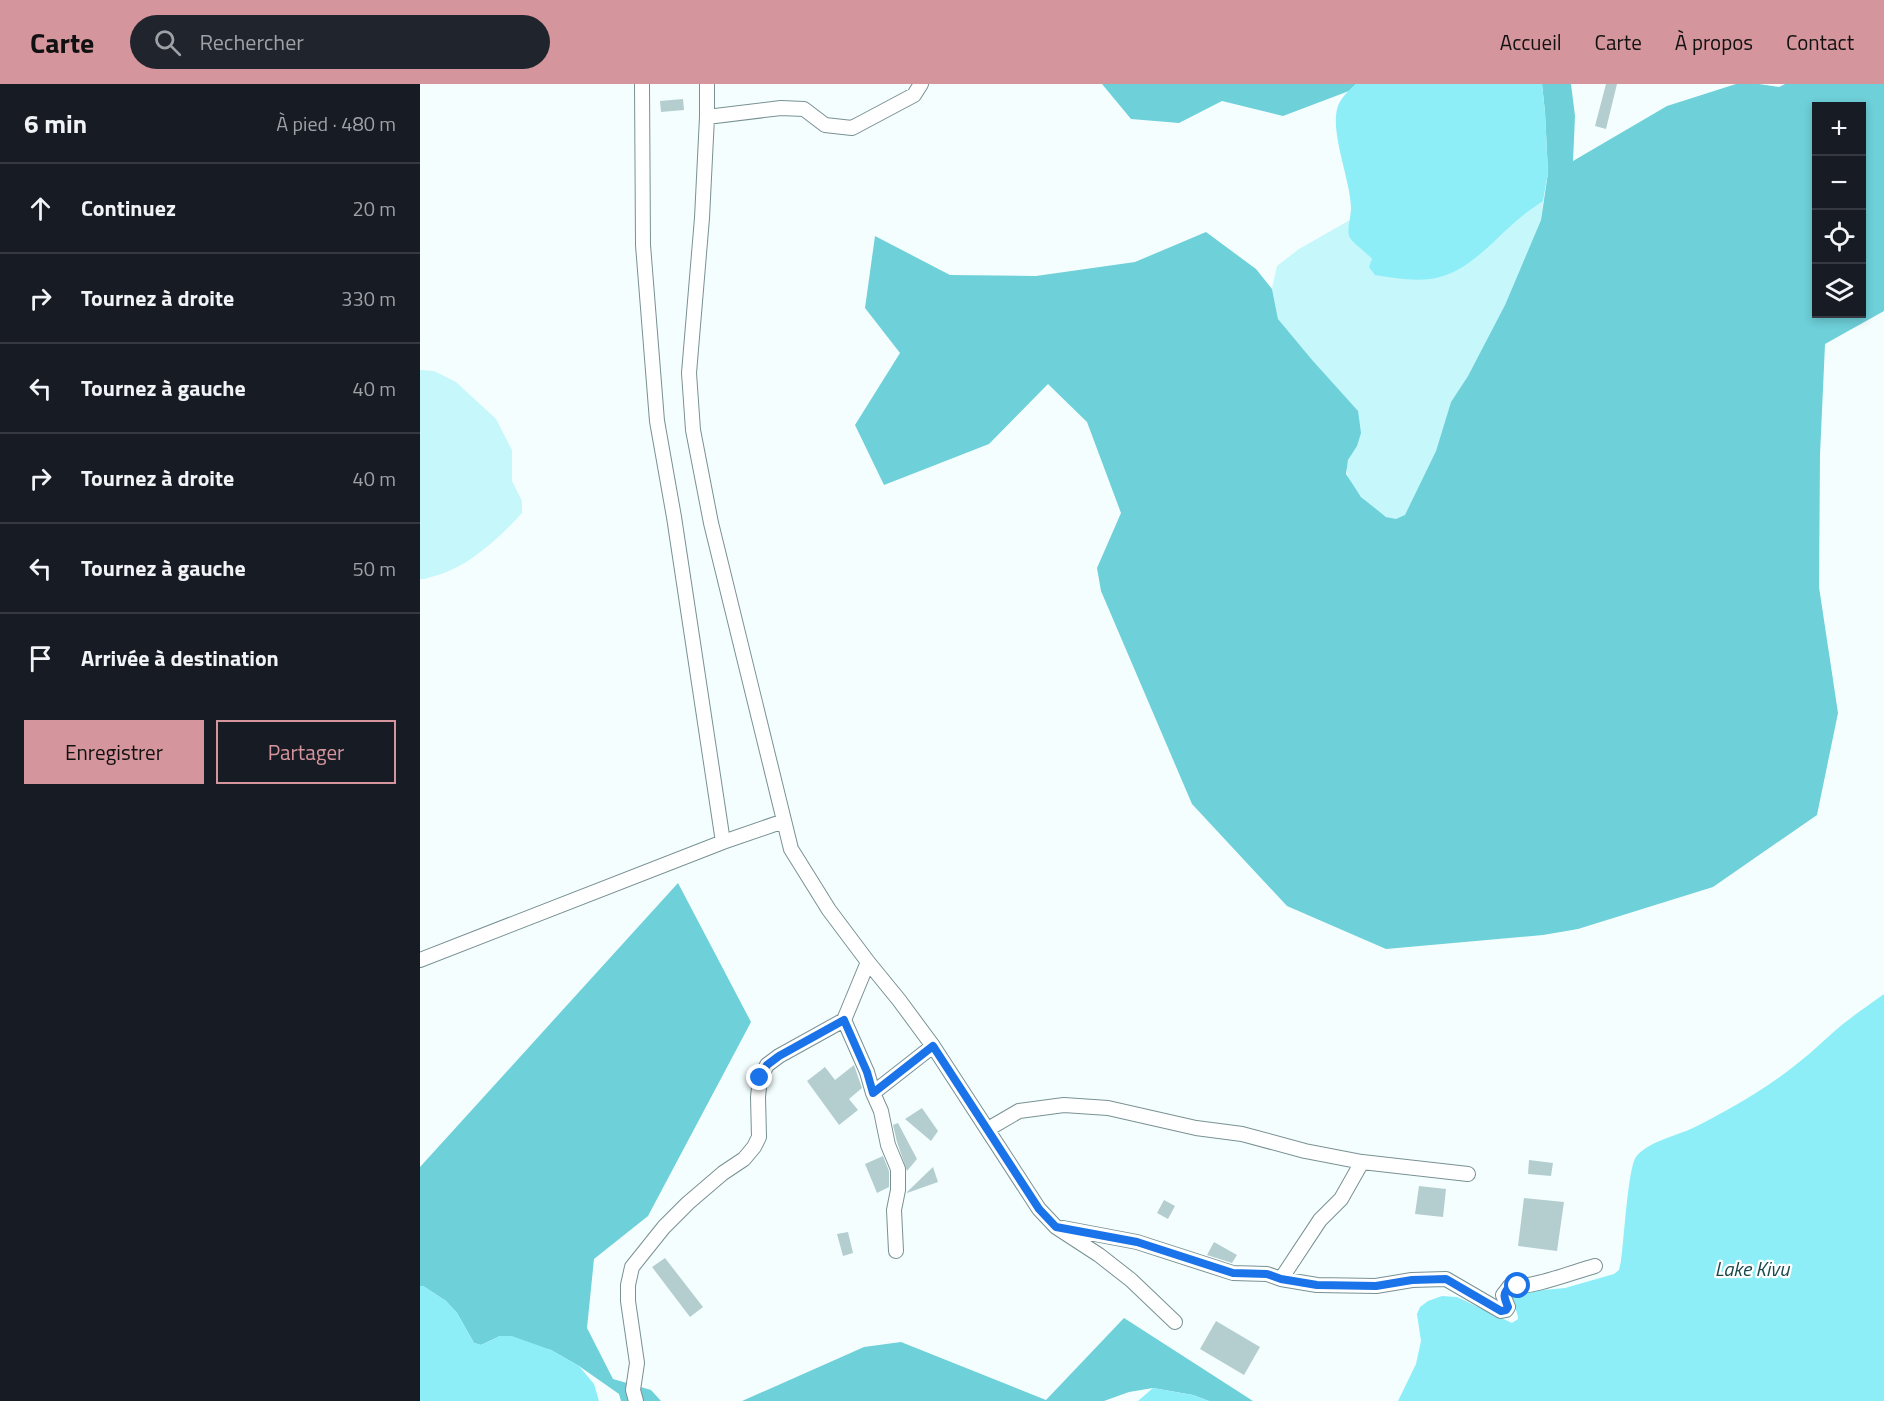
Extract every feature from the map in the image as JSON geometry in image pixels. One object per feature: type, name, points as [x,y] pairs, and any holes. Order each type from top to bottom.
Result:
[{"type":"street","points":[[642,84],[643,244],[657,421],[675,517],[723,842]]},
{"type":"street","points":[[707,84],[702,218],[689,373],[693,430],[711,522],[791,849],[829,910],[933,1046],[1039,1209],[1056,1227],[1099,1255],[1131,1280],[1175,1322]]},
{"type":"street","points":[[707,117],[781,108],[804,109],[825,125],[852,128],[914,95],[921,84]]},
{"type":"street","points":[[420,960],[723,842],[784,821]]},
{"type":"street","points":[[646,1401],[634,1395],[637,1363],[628,1301],[628,1285],[632,1267],[664,1227],[688,1203],[723,1173],[744,1159],[754,1147],[759,1137],[760,1078],[767,1065],[844,1020],[868,962]]},
{"type":"street","points":[[844,1020],[867,1072],[881,1111],[888,1145],[898,1169],[898,1190],[894,1210],[896,1251]]},
{"type":"street","points":[[873,1093],[933,1046]]},
{"type":"street","points":[[988,1129],[1019,1111],[1064,1105],[1108,1108],[1196,1128],[1242,1134],[1305,1151],[1362,1162],[1468,1174]]},
{"type":"street","points":[[1281,1279],[1320,1220],[1341,1199],[1362,1162]]},
{"type":"street","points":[[1056,1227],[1137,1242],[1233,1273],[1267,1274],[1281,1279],[1317,1285],[1376,1286],[1412,1280],[1446,1279],[1501,1311],[1508,1307],[1503,1295],[1510,1286],[1534,1284],[1595,1266]]},
{"type":"shaded area","points":[[1102,84],[1356,84],[1349,91],[1283,116],[1222,101],[1179,123],[1131,119]]},
{"type":"shaded area","points":[[1542,84],[1571,84],[1575,116],[1573,161],[1667,106],[1736,84],[1779,87],[1785,84],[1884,84],[1884,311],[1825,344],[1820,455],[1819,587],[1838,713],[1817,815],[1713,887],[1578,929],[1543,935],[1386,949],[1287,906],[1192,804],[1101,591],[1097,568],[1121,513],[1087,422],[1048,384],[989,444],[884,485],[855,425],[900,353],[865,308],[875,236],[950,275],[1036,276],[1135,262],[1206,232],[1256,269],[1272,289],[1278,319],[1358,411],[1361,433],[1357,446],[1348,460],[1346,474],[1361,497],[1386,517],[1396,519],[1405,515],[1436,451],[1451,402],[1468,376],[1505,305],[1541,220],[1548,173]]},
{"type":"shaded area","points":[[1543,201],[1541,220],[1505,305],[1468,376],[1451,402],[1436,451],[1405,516],[1390,518],[1366,502],[1349,478],[1348,461],[1357,446],[1313,361],[1278,319],[1272,289],[1277,266],[1299,249],[1350,220],[1350,235],[1372,259],[1370,267],[1491,244],[1521,216]]},
{"type":"shaded area","points":[[420,370],[434,371],[456,382],[496,419],[512,450],[512,481],[522,501],[522,513],[480,552],[451,570],[424,579],[420,579]]},
{"type":"shaded area","points":[[678,883],[751,1022],[648,1216],[594,1259],[587,1328],[613,1379],[651,1390],[661,1401],[621,1401],[619,1394],[551,1350],[500,1336],[481,1345],[474,1343],[457,1313],[446,1301],[420,1286],[420,1167]]},
{"type":"shaded area","points":[[1124,1318],[1253,1401],[1209,1401],[1193,1395],[1153,1388],[1129,1392],[1104,1401],[742,1401],[864,1347],[901,1342],[1046,1400]]},
{"type":"water","points":[[1356,84],[1542,84],[1548,173],[1543,201],[1521,217],[1479,255],[1444,276],[1423,280],[1375,275],[1369,267],[1372,259],[1349,236],[1350,197],[1336,129],[1338,106]]},
{"type":"water","name":"Lake Kivu","points":[[1884,994],[1884,1401],[1398,1401],[1416,1364],[1421,1341],[1417,1314],[1420,1307],[1442,1296],[1457,1297],[1512,1323],[1518,1319],[1518,1316],[1508,1294],[1526,1289],[1565,1288],[1614,1274],[1619,1270],[1621,1261],[1631,1175],[1636,1157],[1654,1143],[1707,1121],[1786,1073],[1843,1024]]},
{"type":"water","points":[[420,1286],[446,1301],[457,1313],[474,1343],[481,1345],[500,1336],[512,1336],[551,1350],[579,1366],[594,1384],[599,1401],[420,1401]]},
{"type":"water","points":[[1153,1388],[1193,1395],[1209,1401],[1138,1401]]},
{"type":"building","points":[[1606,84],[1617,84],[1606,129],[1595,126]]},
{"type":"building","points":[[683,99],[684,110],[661,112],[660,101]]},
{"type":"building","points":[[854,1065],[862,1088],[849,1099],[858,1110],[839,1125],[807,1081],[825,1067],[835,1080]]},
{"type":"building","points":[[922,1108],[938,1131],[931,1141],[905,1119]]},
{"type":"building","points":[[898,1123],[917,1159],[907,1171],[893,1125]]},
{"type":"building","points":[[883,1156],[889,1171],[889,1187],[877,1193],[865,1164]]},
{"type":"building","points":[[1529,1160],[1553,1163],[1551,1176],[1528,1174]]},
{"type":"building","points":[[933,1167],[938,1182],[907,1193],[907,1192]]},
{"type":"building","points":[[1419,1186],[1446,1189],[1443,1217],[1415,1214]]},
{"type":"building","points":[[1524,1198],[1564,1202],[1557,1251],[1518,1246]]},
{"type":"building","points":[[1164,1200],[1175,1206],[1168,1219],[1157,1213]]},
{"type":"building","points":[[848,1232],[853,1253],[843,1256],[837,1234]]},
{"type":"building","points":[[1214,1242],[1237,1255],[1232,1263],[1207,1255]]},
{"type":"building","points":[[665,1258],[703,1307],[690,1317],[652,1267]]},
{"type":"building","points":[[1216,1321],[1260,1347],[1244,1375],[1200,1349]]},
{"type":"route","points":[[760,1078],[767,1065],[779,1056],[844,1020],[867,1072],[873,1093],[933,1046],[1039,1209],[1056,1227],[1137,1242],[1233,1273],[1267,1274],[1281,1279],[1317,1285],[1376,1286],[1412,1280],[1446,1279],[1501,1311],[1508,1307],[1504,1293],[1510,1286],[1518,1286]]}]
